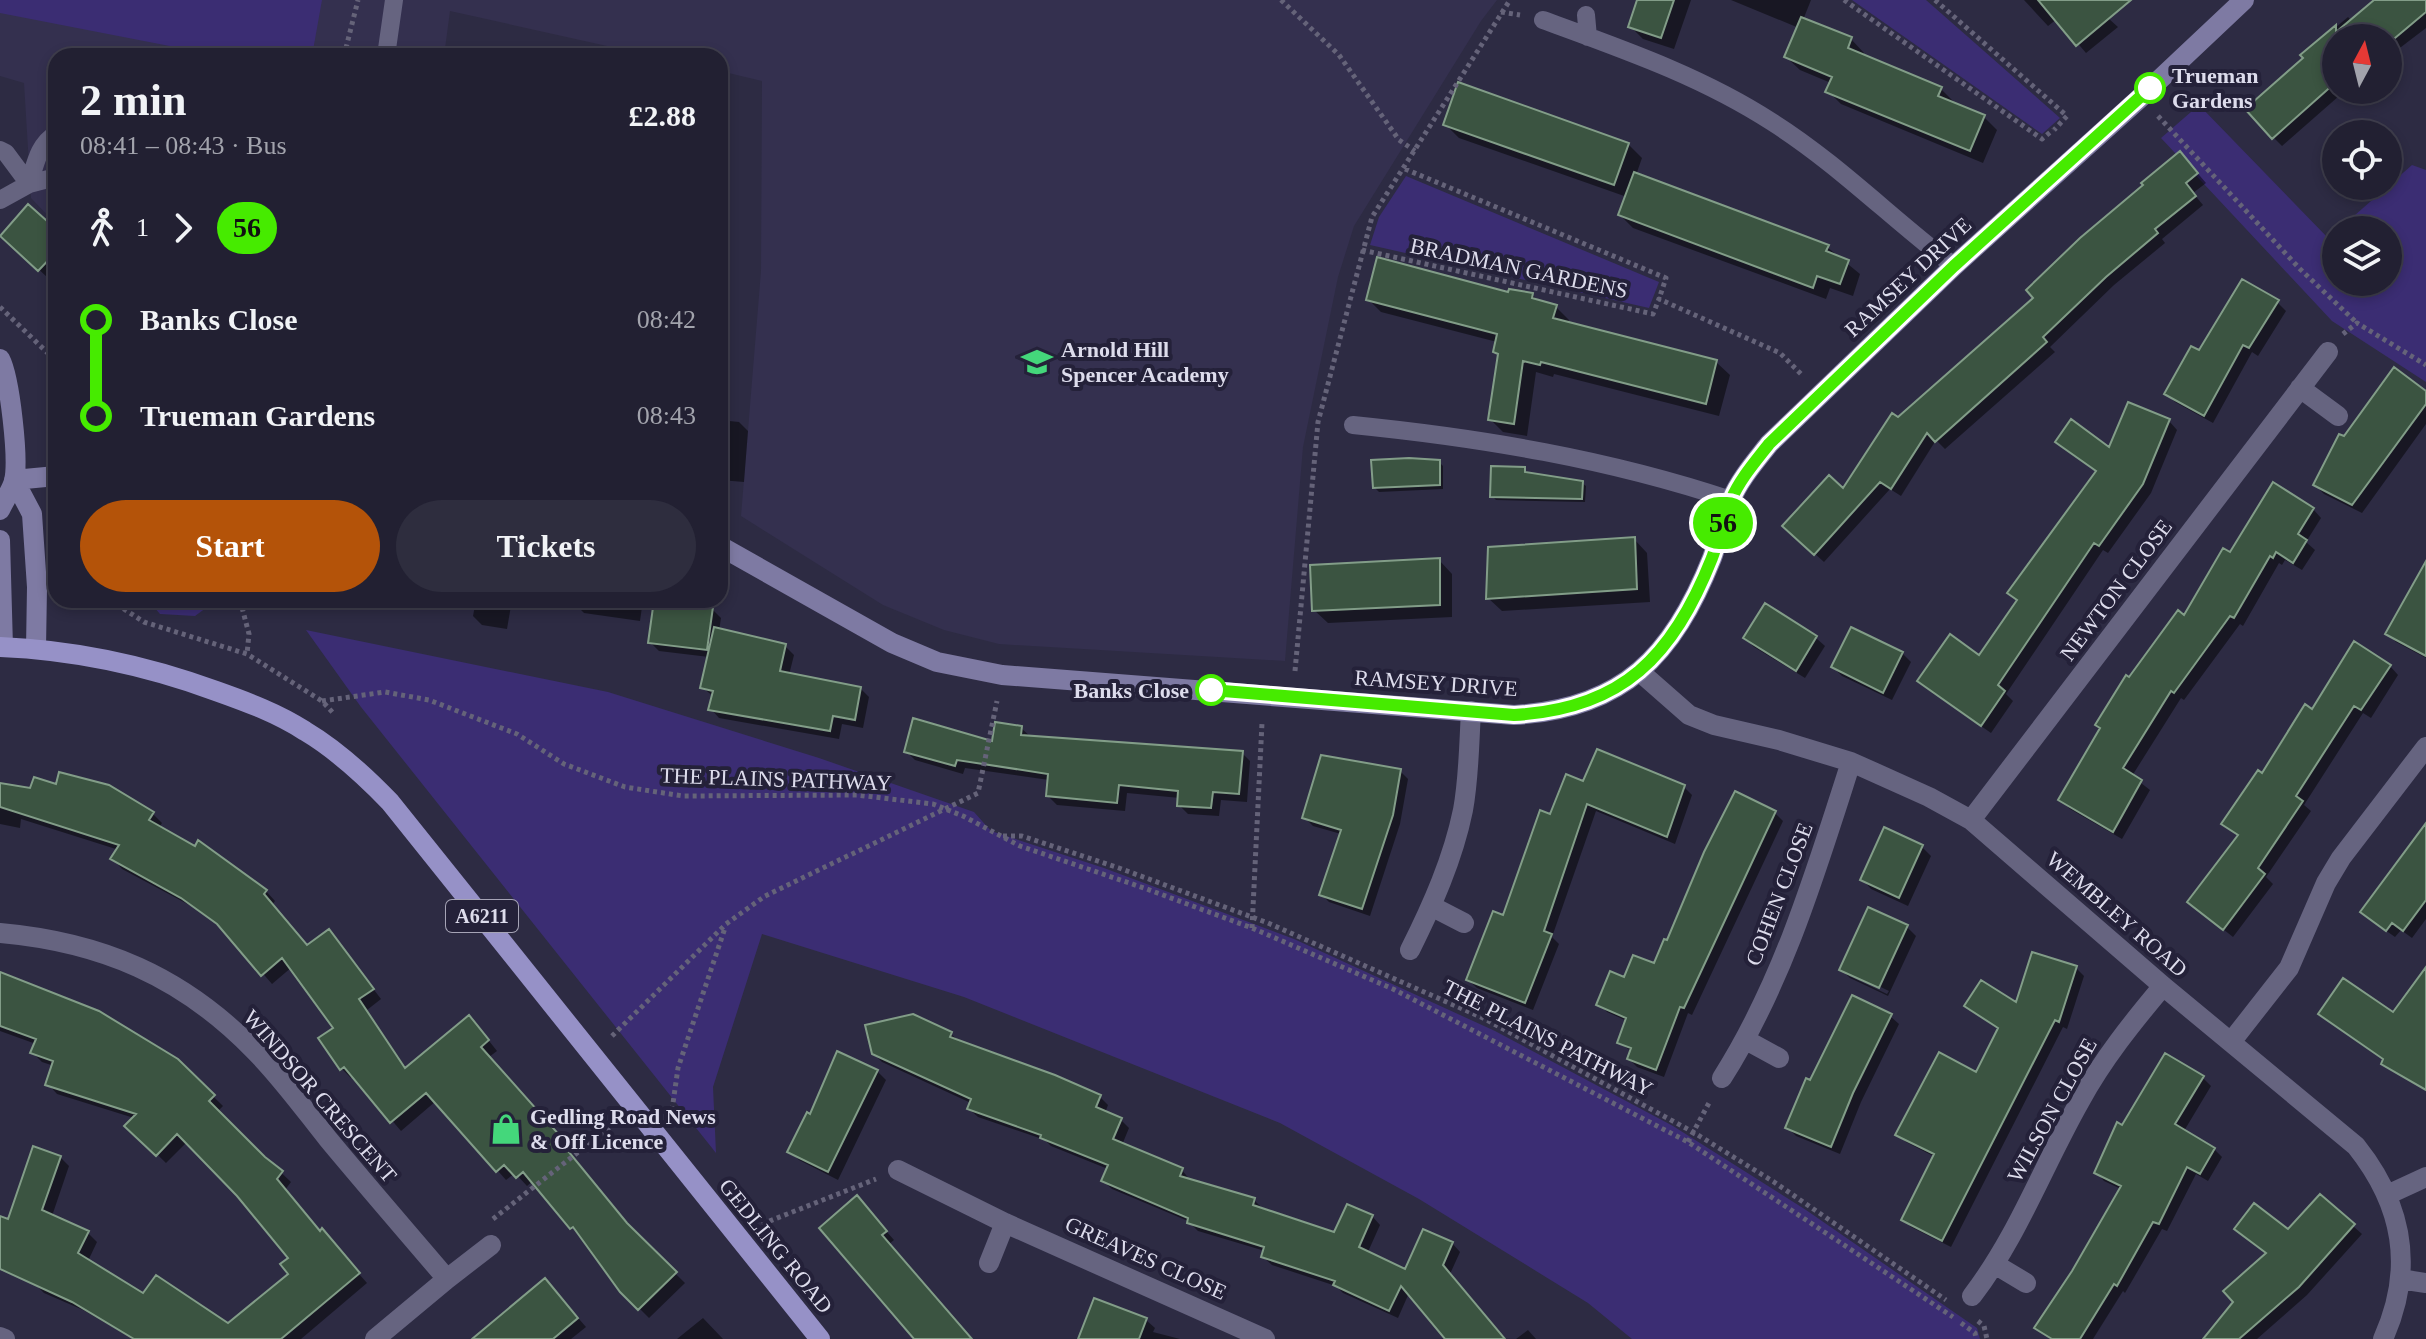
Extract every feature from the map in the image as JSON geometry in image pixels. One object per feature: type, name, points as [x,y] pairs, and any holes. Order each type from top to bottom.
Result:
[{"type":"main road","name":"A6211","points":[[2,647],[36,648]]},
{"type":"main road","name":"GEDLING ROAD","points":[[36,648],[126,662],[179,677],[266,710],[305,730],[333,750],[390,802],[820,1339]]},
{"type":"street","name":"RAMSEY DRIVE","points":[[728,551],[892,643],[937,662],[1002,675],[1514,715],[1574,706],[1625,683],[1640,672],[1671,638],[1687,613],[1711,559],[1731,500],[1769,444],[1954,266],[2140,98],[2231,4]]},
{"type":"street","name":"NEWTON CLOSE","points":[[1971,820],[2328,352]]},
{"type":"street","points":[[0,359],[5,368],[12,418],[14,480],[32,514],[37,587],[36,648]]},
{"type":"street","points":[[2300,388],[2338,416]]},
{"type":"street","points":[[14,480],[48,477]]},
{"type":"street","points":[[0,510],[14,480]]},
{"type":"street","points":[[0,540],[2,647]]},
{"type":"street","name":"WEMBLEY ROAD","points":[[1640,672],[1689,715],[1714,725],[1779,740],[1851,762],[1929,797],[1971,820],[2163,986],[2356,1146],[2373,1168],[2398,1224],[2402,1259],[2400,1279],[2383,1339]]},
{"type":"street","points":[[1410,950],[1431,906],[1462,815],[1471,711]]},
{"type":"street","points":[[2231,1042],[2289,968],[2326,883],[2341,858],[2426,747]]},
{"type":"street","name":"COHEN CLOSE","points":[[1722,1078],[1746,1040],[1808,896],[1851,762]]},
{"type":"street","points":[[1431,906],[1464,923]]},
{"type":"street","name":"WINDSOR CRESCENT","points":[[0,933],[70,942],[124,959],[168,982],[211,1010],[257,1052],[447,1279]]},
{"type":"street","name":"WILSON CLOSE","points":[[1972,1296],[1996,1265],[2086,1090],[2126,1030],[2163,986]]},
{"type":"street","points":[[1746,1040],[1779,1058]]},
{"type":"street","name":"GREAVES CLOSE","points":[[898,1170],[1005,1223],[1265,1339]]},
{"type":"street","points":[[2387,1195],[2426,1177]]},
{"type":"street","points":[[989,1263],[1005,1223]]},
{"type":"street","points":[[375,1339],[491,1245]]},
{"type":"street","points":[[1996,1265],[2026,1283]]},
{"type":"street","points":[[2400,1279],[2426,1283]]},
{"type":"lane","points":[[387,48],[394,0]]},
{"type":"lane","points":[[1586,15],[1588,37]]},
{"type":"lane","points":[[1543,20],[1668,67],[1771,121],[1817,153],[1910,233],[1954,266]]},
{"type":"lane","points":[[29,184],[41,148],[48,140]]},
{"type":"lane","points":[[0,150],[6,153],[29,184]]},
{"type":"lane","points":[[0,200],[29,184],[48,179]]},
{"type":"lane","points":[[1353,425],[1395,423],[1580,458],[1665,478],[1731,500]]},
{"type":"path","points":[[346,48],[358,0]]},
{"type":"path","points":[[1281,0],[1339,55],[1399,140],[1415,151]]},
{"type":"path","points":[[1293,696],[1318,422],[1372,217],[1510,0]]},
{"type":"path","points":[[1844,0],[2042,139],[2067,116],[1935,0]]},
{"type":"path","points":[[2140,98],[2300,269],[2357,323],[2426,365]]},
{"type":"path","points":[[2053,130],[2078,154]]},
{"type":"path","name":"BRADMAN GARDENS","points":[[1362,250],[1653,314],[1666,278],[1405,169]]},
{"type":"path","name":"BRADMAN GARDENS","points":[[1659,299],[1780,353],[1819,393]]},
{"type":"path","points":[[0,307],[48,353]]},
{"type":"path","points":[[2328,352],[2334,340],[2357,323]]},
{"type":"path","points":[[122,608],[144,622],[247,654],[249,634],[242,608]]},
{"type":"path","name":"THE PLAINS PATHWAY","points":[[247,654],[322,701],[385,692],[429,700],[517,734],[564,764],[625,787],[683,796],[857,795],[933,804],[1020,846],[1252,928],[1393,989],[1688,1142],[1956,1320],[1975,1333],[1976,1339]]},
{"type":"path","points":[[592,1057],[726,924],[765,896],[978,793],[1002,675]]},
{"type":"path","points":[[1252,928],[1264,694]]},
{"type":"path","name":"THE PLAINS PATHWAY","points":[[1002,836],[1022,836],[1252,917],[1483,1018],[1693,1132],[1774,1182],[1950,1302]]},
{"type":"path","points":[[667,1147],[678,1068],[726,924]]},
{"type":"path","points":[[1393,989],[1397,981]]},
{"type":"path","points":[[1688,1142],[1722,1078]]},
{"type":"path","points":[[491,1245],[478,1230],[635,1107]]},
{"type":"path","points":[[735,1234],[898,1170]]},
{"type":"path","points":[[1973,1318],[1984,1326],[1987,1339]]},
{"type":"shaded area","name":"Arnold Hill Spencer Academy","points":[[0,0],[1497,0],[1354,226],[1338,277],[1303,447],[1285,661],[999,644],[944,630],[883,605],[741,516],[761,271],[762,81],[728,73],[728,48],[616,48],[450,11],[445,48],[48,48],[48,216],[31,198],[24,83],[0,76]]},
{"type":"shaded area","points":[[0,0],[322,0],[313,48],[180,48],[0,13]]},
{"type":"shaded area","points":[[1852,0],[1926,0],[2060,118],[2042,134]]},
{"type":"shaded area","points":[[2199,105],[2322,232],[2322,296],[2402,296],[2402,216],[2354,216],[2372,200],[2402,200],[2402,174],[2412,165],[2426,170],[2426,382],[2332,321],[2161,138]]},
{"type":"shaded area","points":[[1406,176],[1659,282],[1649,308],[1370,245],[1379,217]]},
{"type":"shaded area","points":[[155,608],[206,608],[195,616],[160,614]]},
{"type":"shaded area","points":[[306,630],[608,692],[819,758],[974,812],[991,831],[1104,868],[1294,939],[1495,1031],[1673,1126],[1806,1210],[1977,1328],[1980,1339],[1632,1339],[1588,1303],[1419,1199],[1280,1123],[964,997],[762,934],[713,1087],[716,1153],[361,707]]},
{"type":"building","points":[[1637,0],[1674,0],[1661,38],[1628,27]]},
{"type":"building","points":[[2038,0],[2131,0],[2076,46]]},
{"type":"building","points":[[2374,0],[2426,0],[2426,12],[2402,32],[2402,24],[2346,24]]},
{"type":"building","points":[[1801,17],[1852,37],[1848,48],[1942,87],[1938,96],[1985,115],[1970,151],[1825,92],[1832,77],[1784,57]]},
{"type":"building","points":[[2322,37],[2322,94],[2272,139],[2245,109],[2303,58],[2300,55]]},
{"type":"building","points":[[1458,82],[1629,143],[1614,185],[1443,125]]},
{"type":"building","points":[[2180,151],[2198,173],[2186,183],[2196,196],[2155,229],[2158,233],[2043,337],[2047,342],[1935,442],[1927,433],[1891,489],[1880,482],[1814,555],[1782,526],[1829,475],[1843,488],[1892,413],[1898,417],[2033,298],[2026,290],[2080,238]]},
{"type":"building","points":[[1634,172],[1829,245],[1826,251],[1849,260],[1840,284],[1817,276],[1813,288],[1618,215]]},
{"type":"building","points":[[28,204],[48,222],[48,260],[38,271],[0,236]]},
{"type":"building","points":[[1377,257],[1508,292],[1509,289],[1533,293],[1532,298],[1557,305],[1553,318],[1717,360],[1706,404],[1541,362],[1540,365],[1523,361],[1514,424],[1488,420],[1498,354],[1493,352],[1497,334],[1366,300]]},
{"type":"building","points":[[2242,279],[2279,300],[2249,348],[2243,345],[2204,416],[2164,394],[2191,346],[2199,350]]},
{"type":"building","points":[[2394,367],[2426,391],[2426,404],[2352,505],[2313,485],[2339,434],[2344,436]]},
{"type":"building","points":[[2128,402],[2170,419],[2143,484],[2099,546],[2094,543],[1998,685],[2005,691],[1981,726],[1917,681],[1950,634],[1979,655],[2017,600],[2007,593],[2096,471],[2055,442],[2071,419],[2109,447]]},
{"type":"building","points":[[1371,460],[1440,460],[1440,485],[1373,488]]},
{"type":"building","points":[[1491,466],[1525,467],[1525,472],[1583,481],[1582,499],[1490,497]]},
{"type":"building","points":[[2273,482],[2314,508],[2298,534],[2307,540],[2293,563],[2276,552],[2273,558],[2270,556],[2234,618],[2230,616],[2174,693],[2171,691],[2123,768],[2142,780],[2113,832],[2058,800],[2100,728],[2095,725],[2126,675],[2129,677],[2178,610],[2184,615],[2223,548],[2230,552]]},
{"type":"building","points":[[1635,537],[1637,589],[1486,599],[1488,547]]},
{"type":"building","points":[[1440,558],[1440,605],[1312,611],[1310,565]]},
{"type":"building","points":[[2426,561],[2426,656],[2385,634]]},
{"type":"building","points":[[1765,603],[1817,636],[1796,671],[1743,638]]},
{"type":"building","points":[[653,608],[713,608],[707,650],[648,643]]},
{"type":"building","points":[[714,627],[786,644],[780,671],[861,687],[855,720],[833,716],[830,731],[708,710],[713,691],[700,688]]},
{"type":"building","points":[[1851,627],[1903,652],[1883,693],[1831,667]]},
{"type":"building","points":[[2354,641],[2391,665],[2361,710],[2354,706],[2296,796],[2303,801],[2258,868],[2265,874],[2223,930],[2187,902],[2238,835],[2221,824],[2258,770],[2262,773],[2305,704],[2312,709]]},
{"type":"building","points":[[913,718],[992,741],[995,722],[1022,726],[1021,735],[1243,751],[1239,794],[1213,792],[1211,808],[1177,806],[1178,791],[1119,785],[1117,803],[1046,796],[1048,774],[957,760],[955,766],[904,752]]},
{"type":"building","points":[[1597,749],[1685,785],[1667,837],[1587,804],[1544,931],[1552,934],[1525,1003],[1466,980],[1493,911],[1503,915],[1540,810],[1550,814],[1566,774],[1583,781]]},
{"type":"building","points":[[1321,755],[1401,769],[1393,815],[1362,909],[1319,895],[1341,830],[1302,818]]},
{"type":"building","points":[[59,772],[109,785],[154,812],[149,820],[195,846],[198,840],[267,890],[264,894],[307,945],[329,929],[374,989],[359,999],[405,1068],[469,1015],[489,1040],[481,1047],[562,1138],[559,1140],[627,1223],[677,1272],[638,1310],[620,1292],[573,1227],[570,1229],[523,1172],[516,1178],[504,1165],[496,1172],[426,1093],[390,1123],[344,1067],[340,1070],[318,1038],[333,1028],[282,958],[261,976],[217,924],[181,898],[110,859],[119,845],[0,807],[0,783],[30,788],[34,777],[56,784]]},
{"type":"building","points":[[1735,791],[1776,811],[1684,1008],[1680,1007],[1656,1070],[1627,1059],[1631,1048],[1617,1043],[1626,1018],[1596,1005],[1610,971],[1624,977],[1633,955],[1654,963]]},
{"type":"building","points":[[2426,823],[2426,900],[2403,931],[2392,923],[2386,931],[2360,912]]},
{"type":"building","points":[[1884,827],[1923,845],[1899,898],[1860,880]]},
{"type":"building","points":[[1868,907],[1908,925],[1879,988],[1839,970]]},
{"type":"building","points":[[2032,952],[2077,966],[2059,1022],[2055,1020],[1942,1241],[1901,1220],[1934,1154],[1895,1135],[1939,1052],[1976,1072],[1998,1028],[1964,1006],[1981,980],[2016,1002]]},
{"type":"building","points":[[2426,967],[2426,1090],[2381,1064],[2383,1059],[2318,1014],[2343,978],[2393,1012]]},
{"type":"building","points":[[0,972],[99,1011],[178,1059],[215,1095],[209,1101],[283,1171],[277,1179],[360,1273],[281,1339],[134,1339],[72,1302],[0,1269],[0,1216],[8,1219],[33,1146],[61,1156],[42,1210],[89,1231],[78,1253],[143,1293],[156,1275],[228,1323],[288,1274],[280,1264],[288,1258],[237,1196],[177,1134],[156,1156],[124,1126],[136,1114],[45,1085],[53,1061],[30,1053],[36,1039],[0,1026]]},
{"type":"building","points":[[1852,995],[1892,1014],[1853,1093],[1831,1147],[1785,1128],[1806,1078],[1810,1080]]},
{"type":"building","points":[[913,1014],[952,1032],[950,1037],[1101,1095],[1096,1107],[1122,1118],[1113,1139],[1183,1168],[1180,1176],[1255,1198],[1253,1205],[1334,1232],[1347,1204],[1373,1215],[1359,1247],[1405,1269],[1423,1229],[1453,1242],[1443,1265],[1505,1339],[1445,1339],[1401,1286],[1389,1311],[1333,1285],[1335,1281],[1261,1257],[1264,1247],[1187,1223],[1188,1218],[1101,1181],[1108,1165],[1040,1138],[1041,1135],[967,1109],[971,1099],[872,1054],[865,1025]]},
{"type":"building","points":[[837,1051],[878,1070],[828,1172],[787,1152],[807,1112],[810,1114]]},
{"type":"building","points":[[2165,1053],[2204,1076],[2175,1124],[2215,1148],[2200,1174],[2187,1167],[2159,1224],[2153,1222],[2117,1286],[2114,1284],[2080,1339],[2052,1339],[2034,1328],[2072,1271],[2121,1186],[2094,1173],[2117,1122],[2122,1125]]},
{"type":"building","points":[[2320,1194],[2355,1224],[2299,1287],[2239,1339],[2203,1339],[2233,1302],[2223,1291],[2266,1253],[2234,1229],[2254,1203],[2288,1229]]},
{"type":"building","points":[[857,1195],[887,1231],[882,1235],[972,1339],[914,1339],[819,1228]]},
{"type":"building","points":[[545,1278],[578,1318],[553,1339],[472,1339]]},
{"type":"building","points":[[1094,1298],[1147,1318],[1139,1339],[1078,1339]]},
{"type":"bus line","name":"56","points":[[1211,690],[1514,715],[1574,706],[1625,683],[1656,657],[1682,621],[1711,559],[1731,500],[1769,444],[1954,266],[2150,88]]},
{"type":"place","name":"Trueman Gardens","points":[[2150,88]]},
{"type":"place","name":"Arnold Hill Spencer Academy","points":[[1037,362]]},
{"type":"place","name":"Banks Close","points":[[1211,690]]},
{"type":"place","name":"Gedling Road News & Off Licence","points":[[506,1129]]}]
